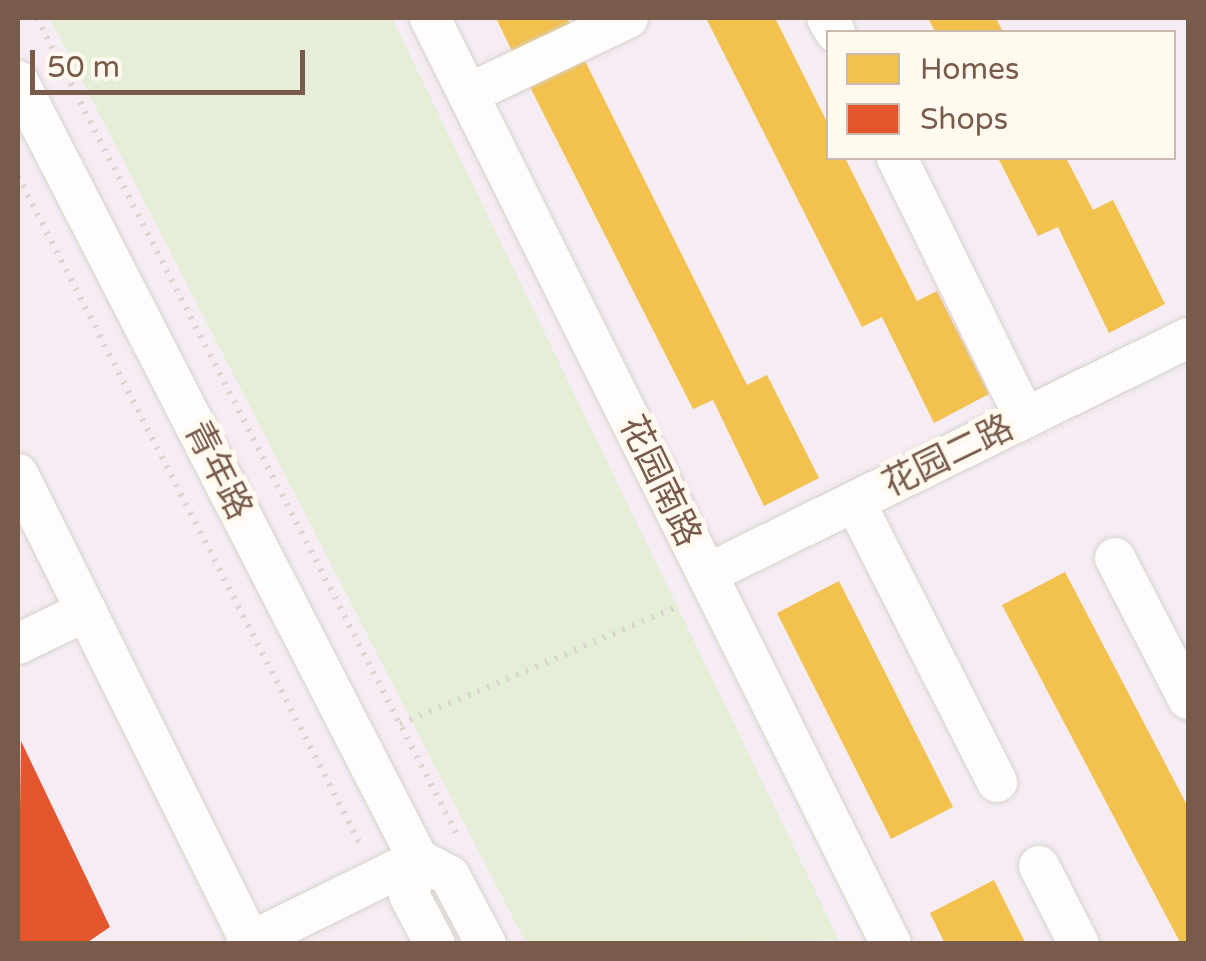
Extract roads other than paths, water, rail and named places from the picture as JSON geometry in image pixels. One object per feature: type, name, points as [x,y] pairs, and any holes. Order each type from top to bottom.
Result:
[{"type":"street","name":"花园南路","points":[[430,18],[891,944]]},
{"type":"street","points":[[468,94],[628,18]]},
{"type":"street","name":"青年路","points":[[18,80],[418,859],[450,876],[486,944]]},
{"type":"street","points":[[897,160],[1026,418]]},
{"type":"street","name":"花园二路","points":[[707,574],[1188,338]]},
{"type":"street","points":[[18,474],[248,942],[418,859]]},
{"type":"street","points":[[855,502],[997,782]]},
{"type":"street","points":[[1115,558],[1188,699]]},
{"type":"street","points":[[18,644],[86,611]]},
{"type":"street","points":[[418,859],[409,895],[435,944]]},
{"type":"street","points":[[1040,866],[1079,944]]}]
